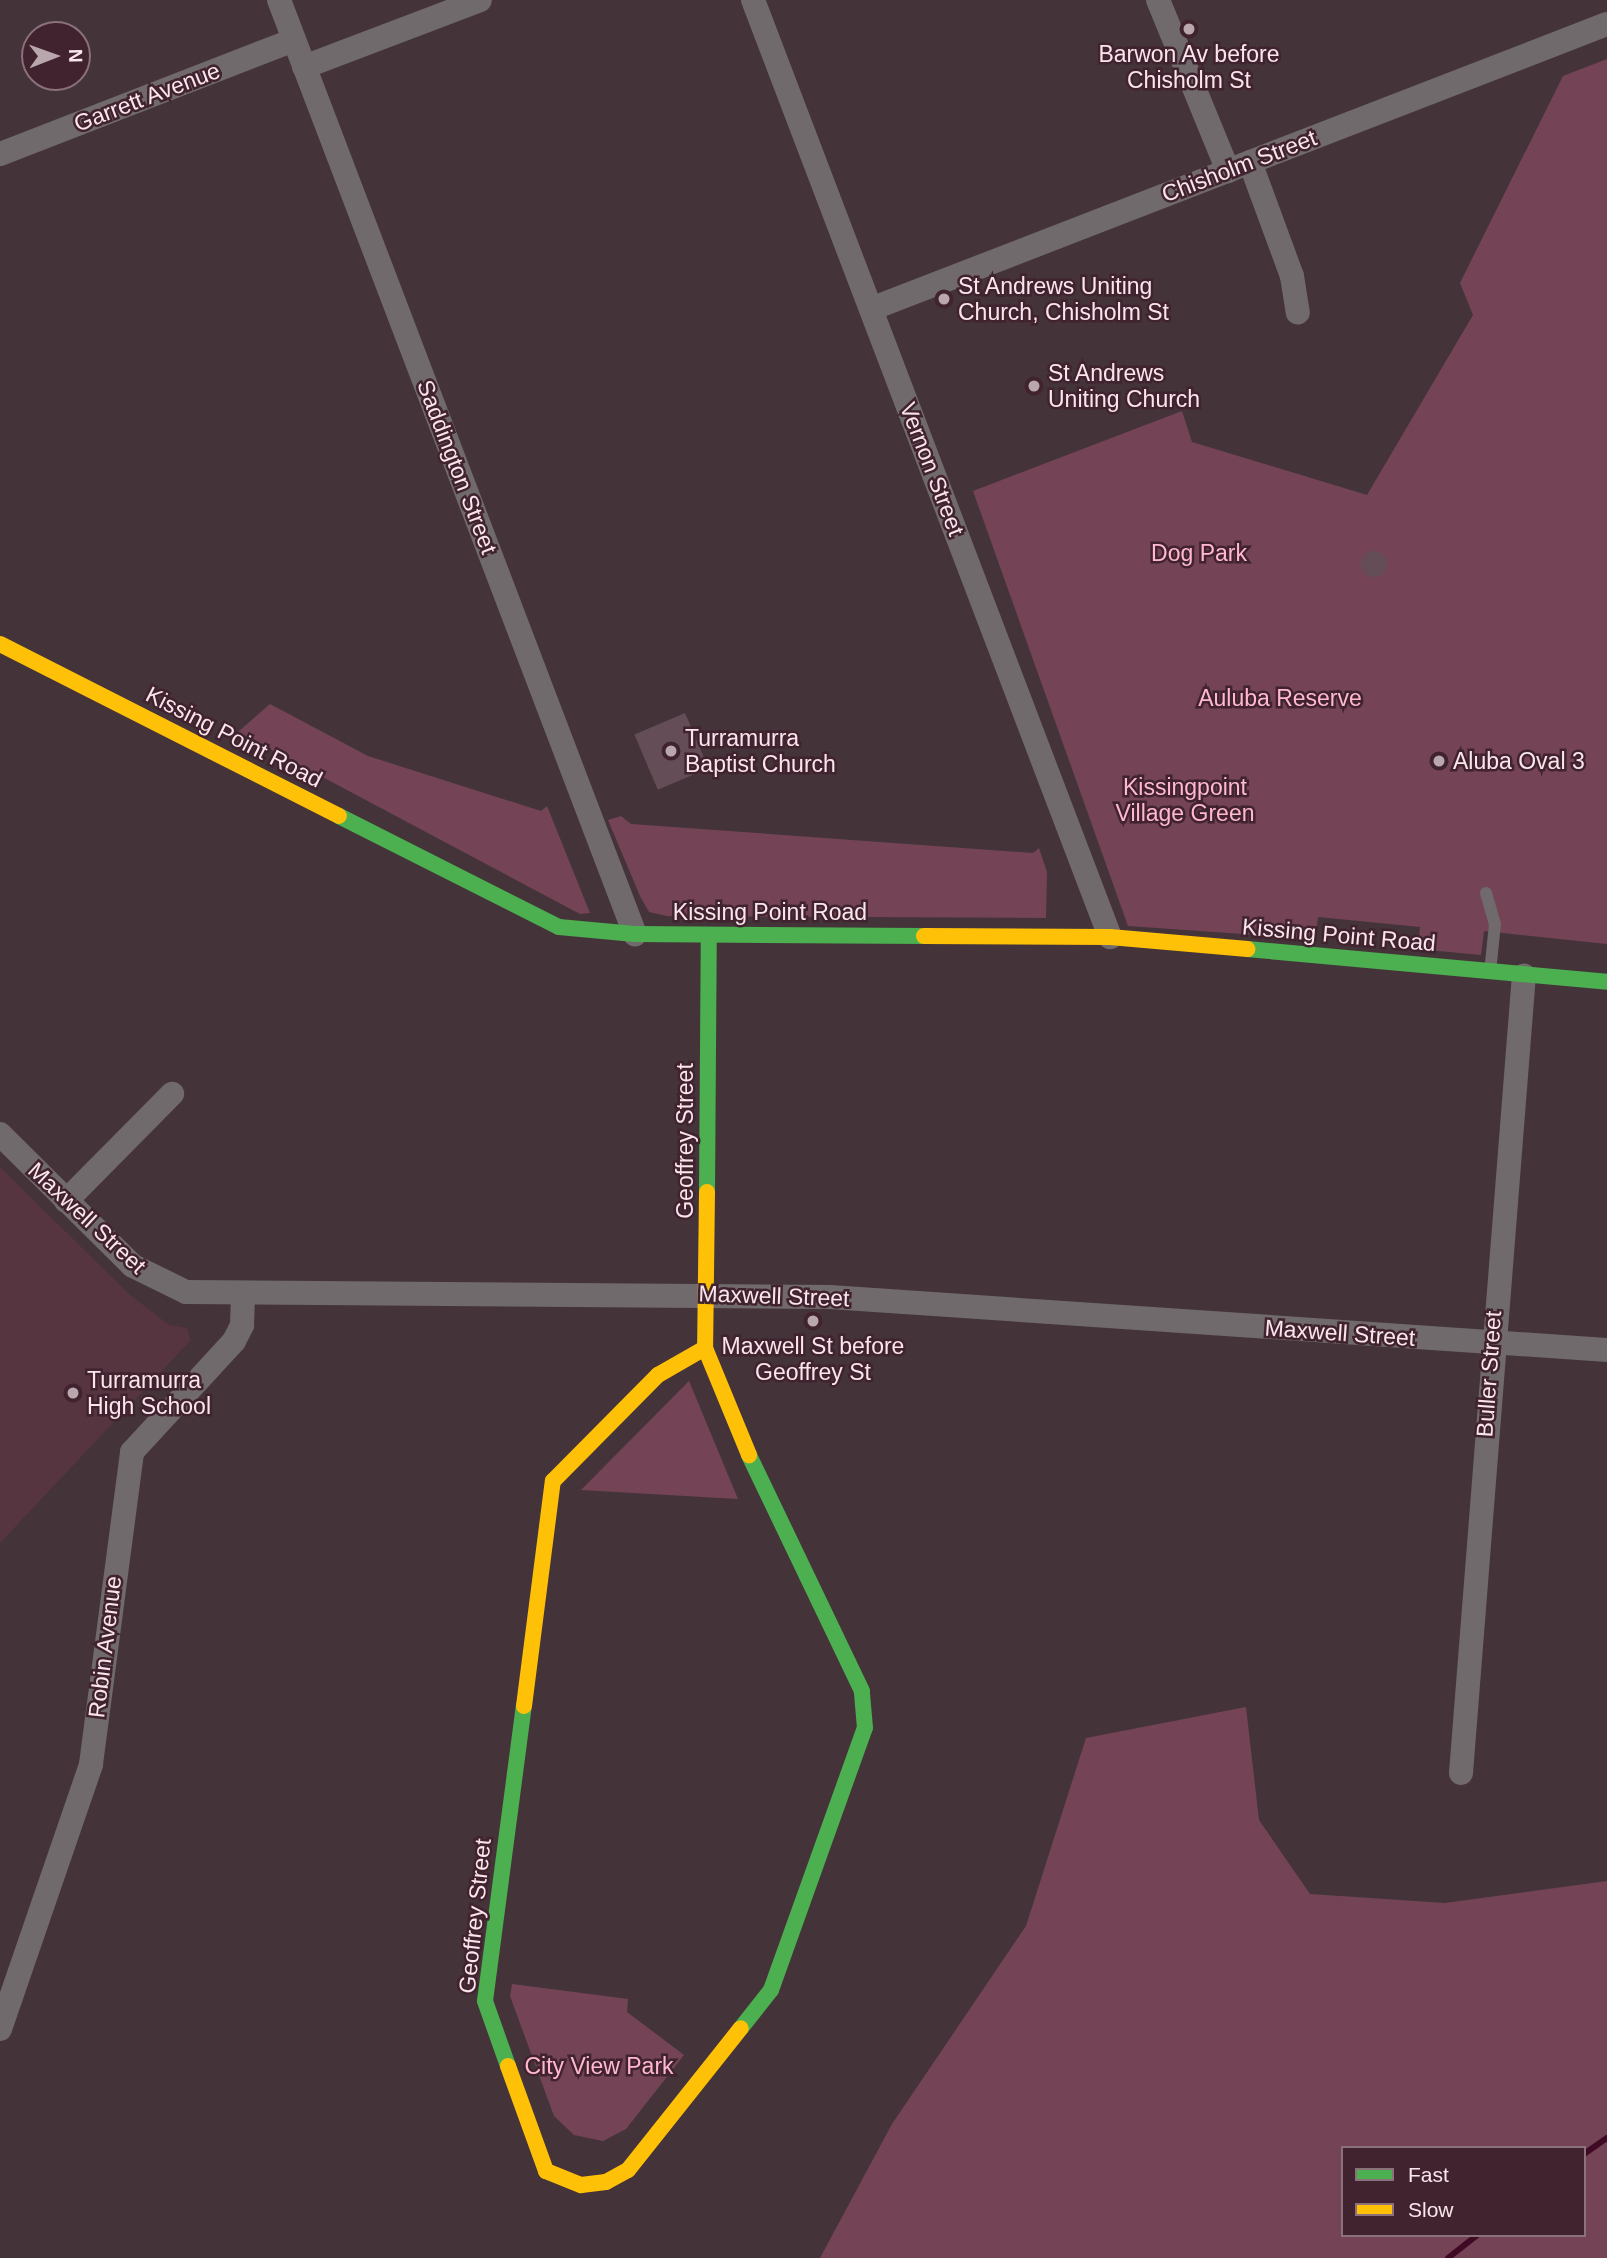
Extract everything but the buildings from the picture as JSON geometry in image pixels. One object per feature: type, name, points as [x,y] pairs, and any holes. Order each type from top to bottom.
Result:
[{"type":"street","name":"Saddington Street","points":[[279,0],[635,934]]},
{"type":"street","points":[[304,67],[480,0]]},
{"type":"street","name":"Vernon Street","points":[[753,0],[1110,937]]},
{"type":"street","points":[[1158,0],[1293,276],[1298,313]]},
{"type":"street","name":"Chisholm Street","points":[[871,309],[1607,24]]},
{"type":"street","name":"Garrett Avenue","points":[[0,154],[294,40]]},
{"type":"street","name":"Kissing Point Road","points":[[0,644],[559,927],[635,934],[1110,937],[1607,982]]},
{"type":"street","name":"Geoffrey Street","points":[[705,1348],[658,1375],[552,1481],[485,2001],[546,2171],[581,2185],[606,2182],[628,2170],[771,1990],[865,1728],[862,1690],[718,1391],[705,1348],[709,935]]},
{"type":"street","name":"Buller Street","points":[[1461,1773],[1492,1343],[1524,975]]},
{"type":"street","points":[[66,1201],[172,1094]]},
{"type":"street","name":"Maxwell Street","points":[[0,1134],[66,1201],[152,1279],[186,1292],[706,1293],[1607,1350]]},
{"type":"street","name":"Robin Avenue","points":[[0,2029],[91,1763],[132,1452],[234,1340],[242,1325],[243,1293]]},
{"type":"lane","points":[[1486,893],[1495,923],[1490,972]]},
{"type":"shaded area","name":"Turramurra High School","points":[[0,1167],[129,1294],[169,1325],[187,1328],[191,1340],[0,1543]]},
{"type":"green space","name":"Auluba Reserve","points":[[1607,59],[1607,944],[1484,931],[1481,955],[1418,949],[1420,927],[1318,917],[1315,939],[1128,926],[973,491],[1182,411],[1192,442],[1367,495],[1473,315],[1460,283],[1563,76]]},
{"type":"green space","points":[[270,704],[368,756],[541,811],[547,806],[590,913],[580,914],[238,732]]},
{"type":"green space","points":[[621,816],[631,824],[1033,853],[1039,848],[1047,872],[1046,918],[667,916],[649,912],[608,820]]},
{"type":"green space","points":[[689,1381],[738,1499],[581,1490]]},
{"type":"green space","points":[[1246,1707],[1259,1820],[1310,1894],[1445,1903],[1607,1881],[1607,2258],[820,2258],[892,2124],[1026,1926],[1086,1738]]},
{"type":"green space","name":"City View Park","points":[[512,1984],[628,1999],[627,2012],[684,2055],[626,2129],[603,2141],[574,2135],[554,2116],[510,1996]]},
{"type":"waterway","points":[[1586,2153],[1607,2138]]},
{"type":"waterway","points":[[1448,2258],[1474,2237]]},
{"type":"traffic: fast","points":[[339,816],[559,927],[635,934],[924,936]]},
{"type":"traffic: fast","points":[[707,1192],[709,935]]},
{"type":"traffic: fast","points":[[1247,949],[1607,982]]},
{"type":"traffic: fast","points":[[741,2028],[771,1990],[865,1728],[862,1691],[749,1455]]},
{"type":"traffic: fast","points":[[508,2066],[485,2001],[524,1706]]},
{"type":"traffic: slow","points":[[0,644],[339,816]]},
{"type":"traffic: slow","points":[[924,936],[1110,937],[1247,949]]},
{"type":"traffic: slow","points":[[707,1192],[705,1348],[749,1455]]},
{"type":"traffic: slow","points":[[524,1706],[553,1481],[658,1375],[705,1348]]},
{"type":"traffic: slow","points":[[508,2066],[546,2171],[581,2185],[606,2182],[628,2170],[741,2028]]},
{"type":"place","name":"Barwon Av before Chisholm St","points":[[1189,29]]},
{"type":"place","name":"St Andrews Uniting Church, Chisholm St","points":[[944,299]]},
{"type":"place","name":"St Andrews Uniting Church","points":[[1034,386]]},
{"type":"place","name":"Turramurra Baptist Church","points":[[671,751]]},
{"type":"place","name":"Aluba Oval 3","points":[[1439,761]]},
{"type":"place","name":"Maxwell St before Geoffrey St","points":[[813,1321]]},
{"type":"place","name":"Turramurra High School","points":[[73,1393]]},
{"type":"park label","name":"Dog Park","points":[[1199,553]]},
{"type":"park label","name":"Kissingpoint Village Green","points":[[1185,800]]}]
